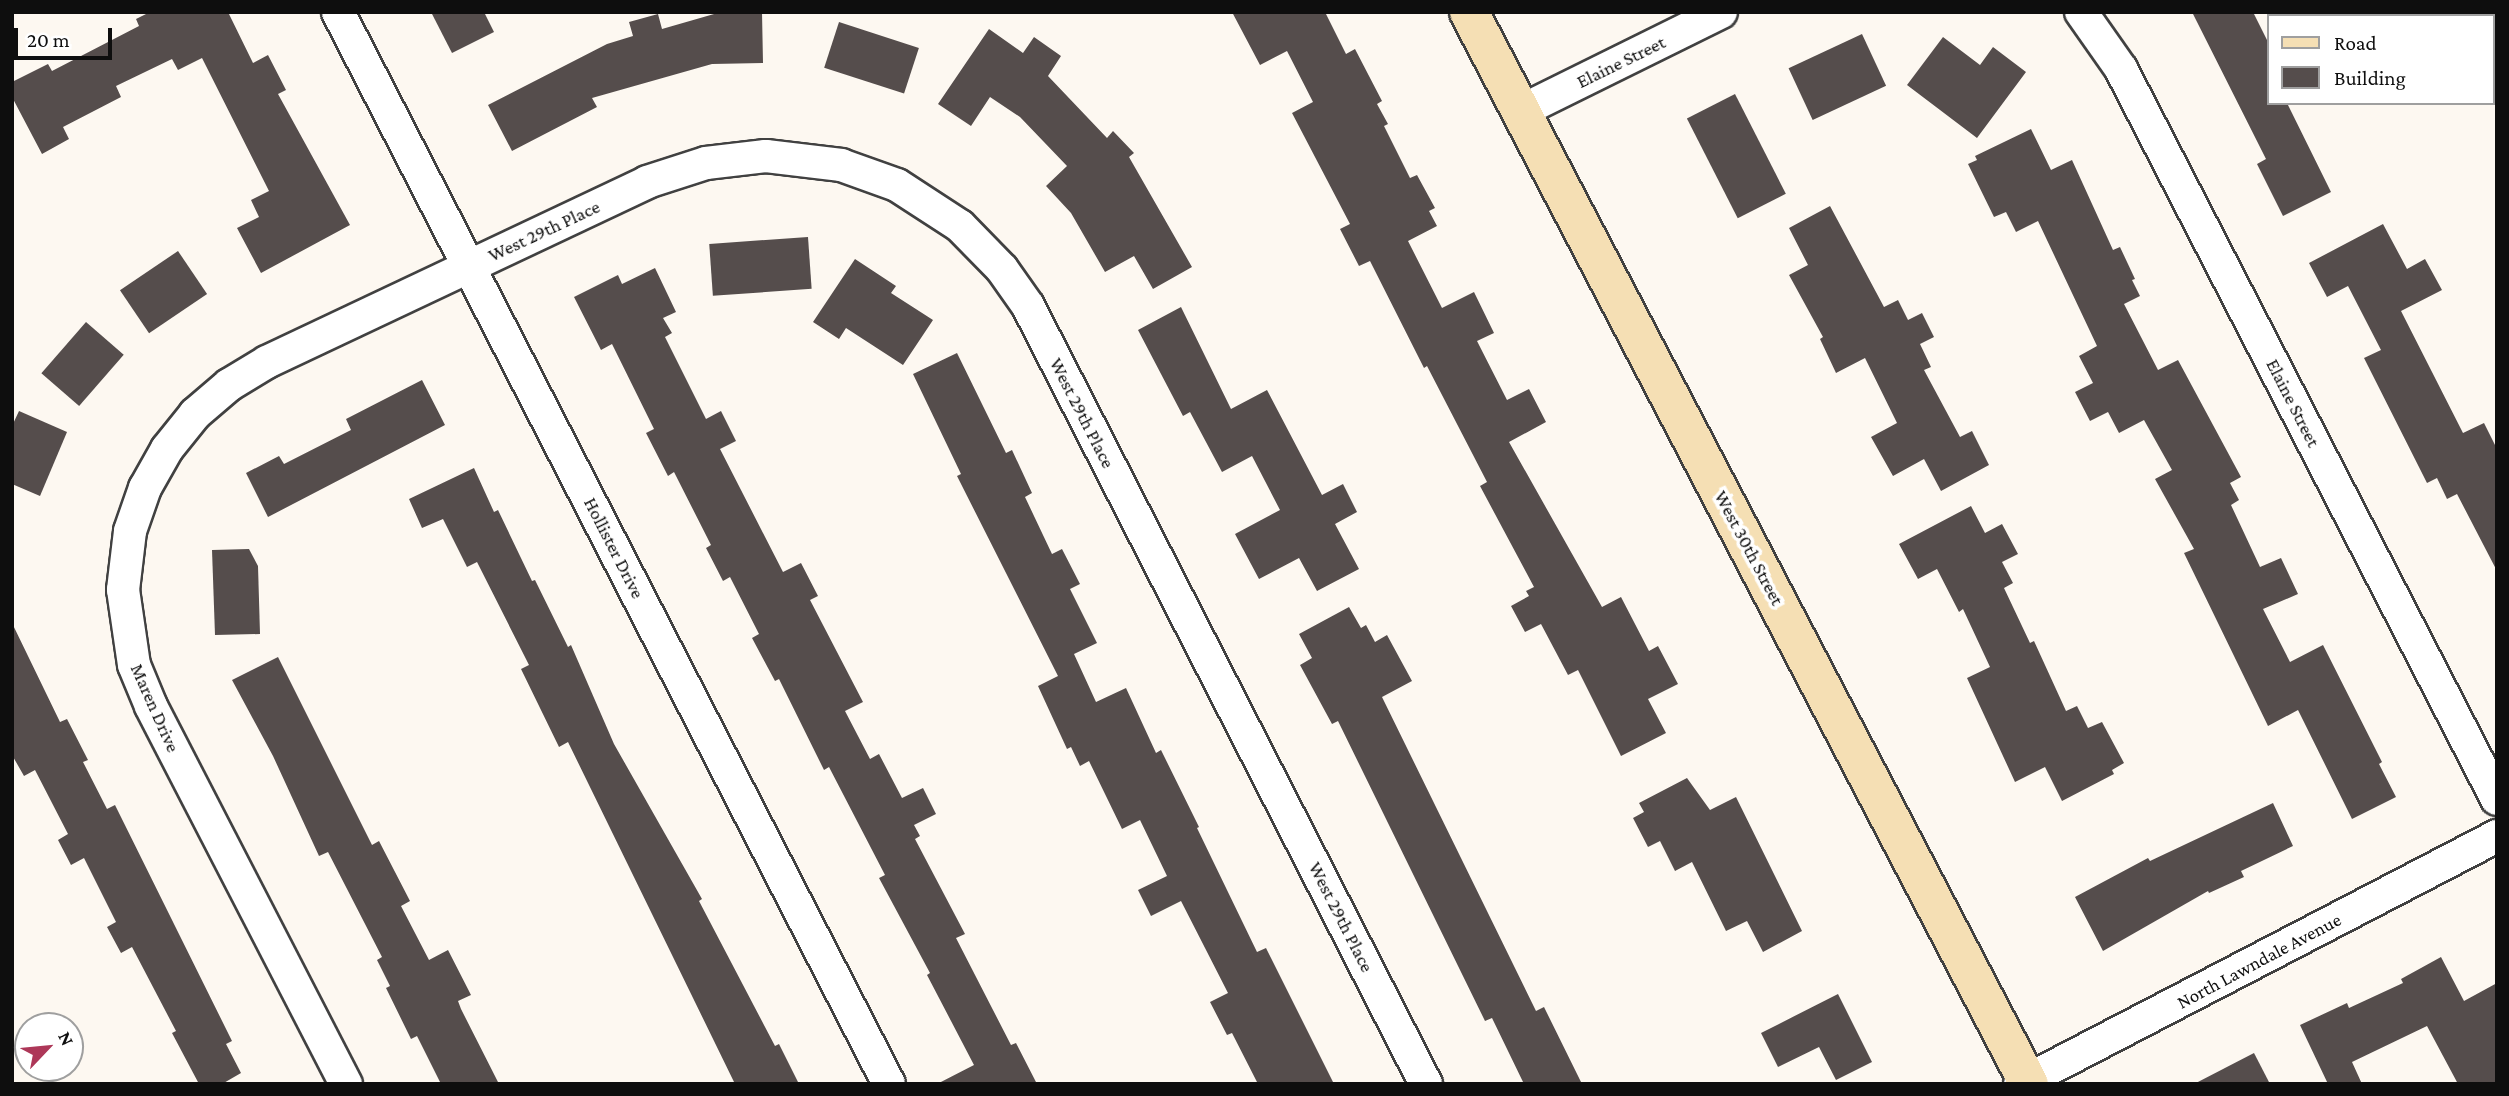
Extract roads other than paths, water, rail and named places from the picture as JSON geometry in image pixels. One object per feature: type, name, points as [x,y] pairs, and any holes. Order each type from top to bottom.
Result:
[{"type":"street","name":"Hollister Drive","points":[[338,12],[889,1084]]},
{"type":"street","name":"West 30th Street","points":[[1469,12],[2025,1083]]},
{"type":"street","name":"Elaine Street","points":[[1521,111],[1721,12]]},
{"type":"street","name":"Elaine Street","points":[[2081,12],[2121,69],[2497,799]]},
{"type":"street","name":"West 29th Place","points":[[470,266],[647,182],[706,163],[750,157],[811,159],[870,174],[911,192],[960,226],[1002,269],[1028,306],[1426,1084]]},
{"type":"street","name":"Maren Drive","points":[[346,1084],[144,693],[130,650],[123,590],[125,561],[130,531],[145,488],[175,437],[211,398],[241,376],[267,362],[470,266]]},
{"type":"street","name":"North Lawndale Avenue","points":[[2025,1083],[2497,836]]}]
